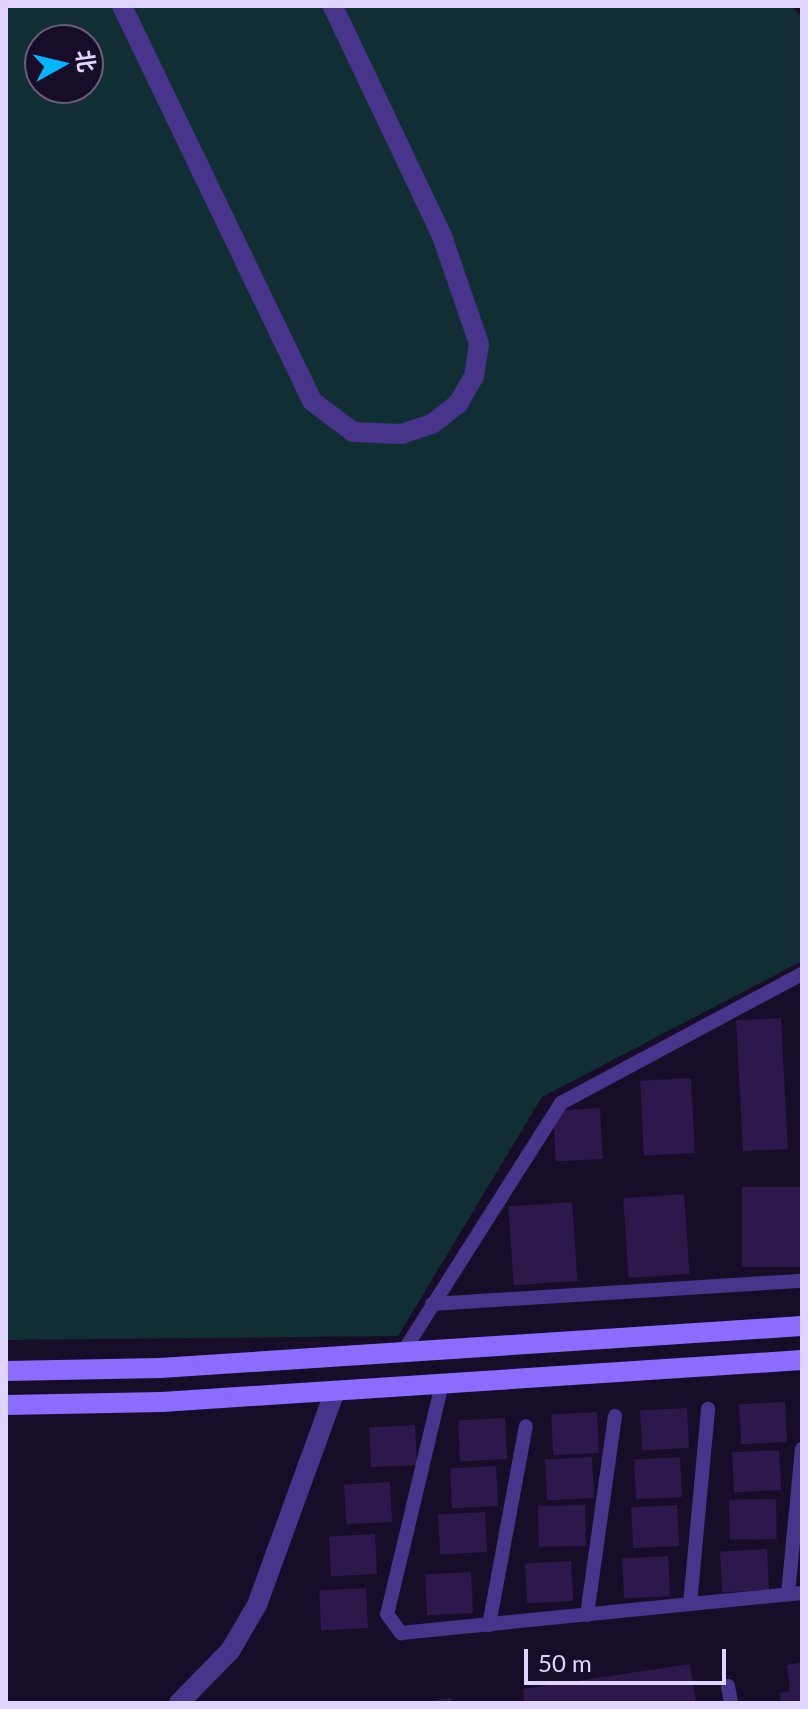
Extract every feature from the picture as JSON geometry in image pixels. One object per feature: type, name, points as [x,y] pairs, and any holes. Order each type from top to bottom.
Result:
[{"type":"main road","points":[[6,1371],[403,1352],[802,1326]]},
{"type":"main road","points":[[6,1405],[335,1391],[802,1360]]},
{"type":"street","points":[[122,6],[312,401],[353,432],[401,434],[432,424],[458,404],[474,376],[479,344],[442,236],[333,6]]},
{"type":"street","points":[[179,1703],[230,1651],[257,1605],[335,1391]]},
{"type":"lane","points":[[403,1352],[561,1103],[802,974]]},
{"type":"lane","points":[[432,1304],[802,1281]]},
{"type":"lane","points":[[442,1384],[387,1614],[401,1633],[795,1593],[802,1449]]},
{"type":"lane","points":[[690,1604],[708,1409]]},
{"type":"lane","points":[[587,1615],[615,1416]]},
{"type":"lane","points":[[489,1625],[526,1426]]},
{"type":"lane","points":[[728,1686],[731,1703]]},
{"type":"green space","points":[[6,6],[792,6],[802,18],[802,961],[542,1097],[398,1336],[6,1340]]},
{"type":"building","points":[[781,1018],[788,1149],[743,1151],[736,1020]]},
{"type":"building","points":[[691,1078],[695,1153],[644,1156],[640,1081]]},
{"type":"building","points":[[600,1108],[603,1159],[556,1161],[553,1110]]},
{"type":"building","points":[[742,1187],[802,1187],[802,1267],[742,1267]]},
{"type":"building","points":[[684,1194],[690,1274],[629,1278],[623,1198]]},
{"type":"building","points":[[572,1202],[578,1281],[514,1285],[508,1206]]},
{"type":"building","points":[[785,1402],[787,1442],[741,1444],[739,1404]]},
{"type":"building","points":[[687,1408],[689,1448],[642,1450],[640,1410]]},
{"type":"building","points":[[597,1412],[599,1453],[553,1455],[551,1414]]},
{"type":"building","points":[[505,1418],[507,1459],[460,1461],[458,1420]]},
{"type":"building","points":[[415,1425],[417,1465],[371,1467],[369,1427]]},
{"type":"building","points":[[779,1450],[781,1490],[734,1492],[732,1452]]},
{"type":"building","points":[[592,1457],[594,1498],[547,1500],[545,1459]]},
{"type":"building","points":[[680,1457],[682,1497],[636,1499],[634,1459]]},
{"type":"building","points":[[496,1466],[498,1506],[452,1508],[450,1468]]},
{"type":"building","points":[[390,1482],[392,1522],[346,1524],[344,1484]]},
{"type":"building","points":[[776,1499],[777,1539],[730,1540],[729,1500]]},
{"type":"building","points":[[585,1505],[586,1546],[539,1547],[538,1506]]},
{"type":"building","points":[[677,1505],[679,1546],[633,1548],[631,1507]]},
{"type":"building","points":[[485,1512],[487,1552],[440,1554],[438,1514]]},
{"type":"building","points":[[375,1534],[377,1574],[331,1576],[329,1536]]},
{"type":"building","points":[[767,1549],[769,1590],[722,1592],[720,1551]]},
{"type":"building","points":[[668,1556],[670,1596],[624,1598],[622,1558]]},
{"type":"building","points":[[571,1561],[573,1601],[527,1603],[525,1563]]},
{"type":"building","points":[[471,1572],[473,1613],[427,1615],[425,1574]]},
{"type":"building","points":[[366,1588],[368,1628],[321,1630],[319,1590]]},
{"type":"building","points":[[802,1662],[802,1703],[781,1703],[780,1693],[790,1691],[787,1665]]},
{"type":"building","points":[[690,1664],[696,1703],[524,1703],[523,1689]]},
{"type":"building","points":[[451,1698],[452,1703],[429,1703],[429,1701]]}]
